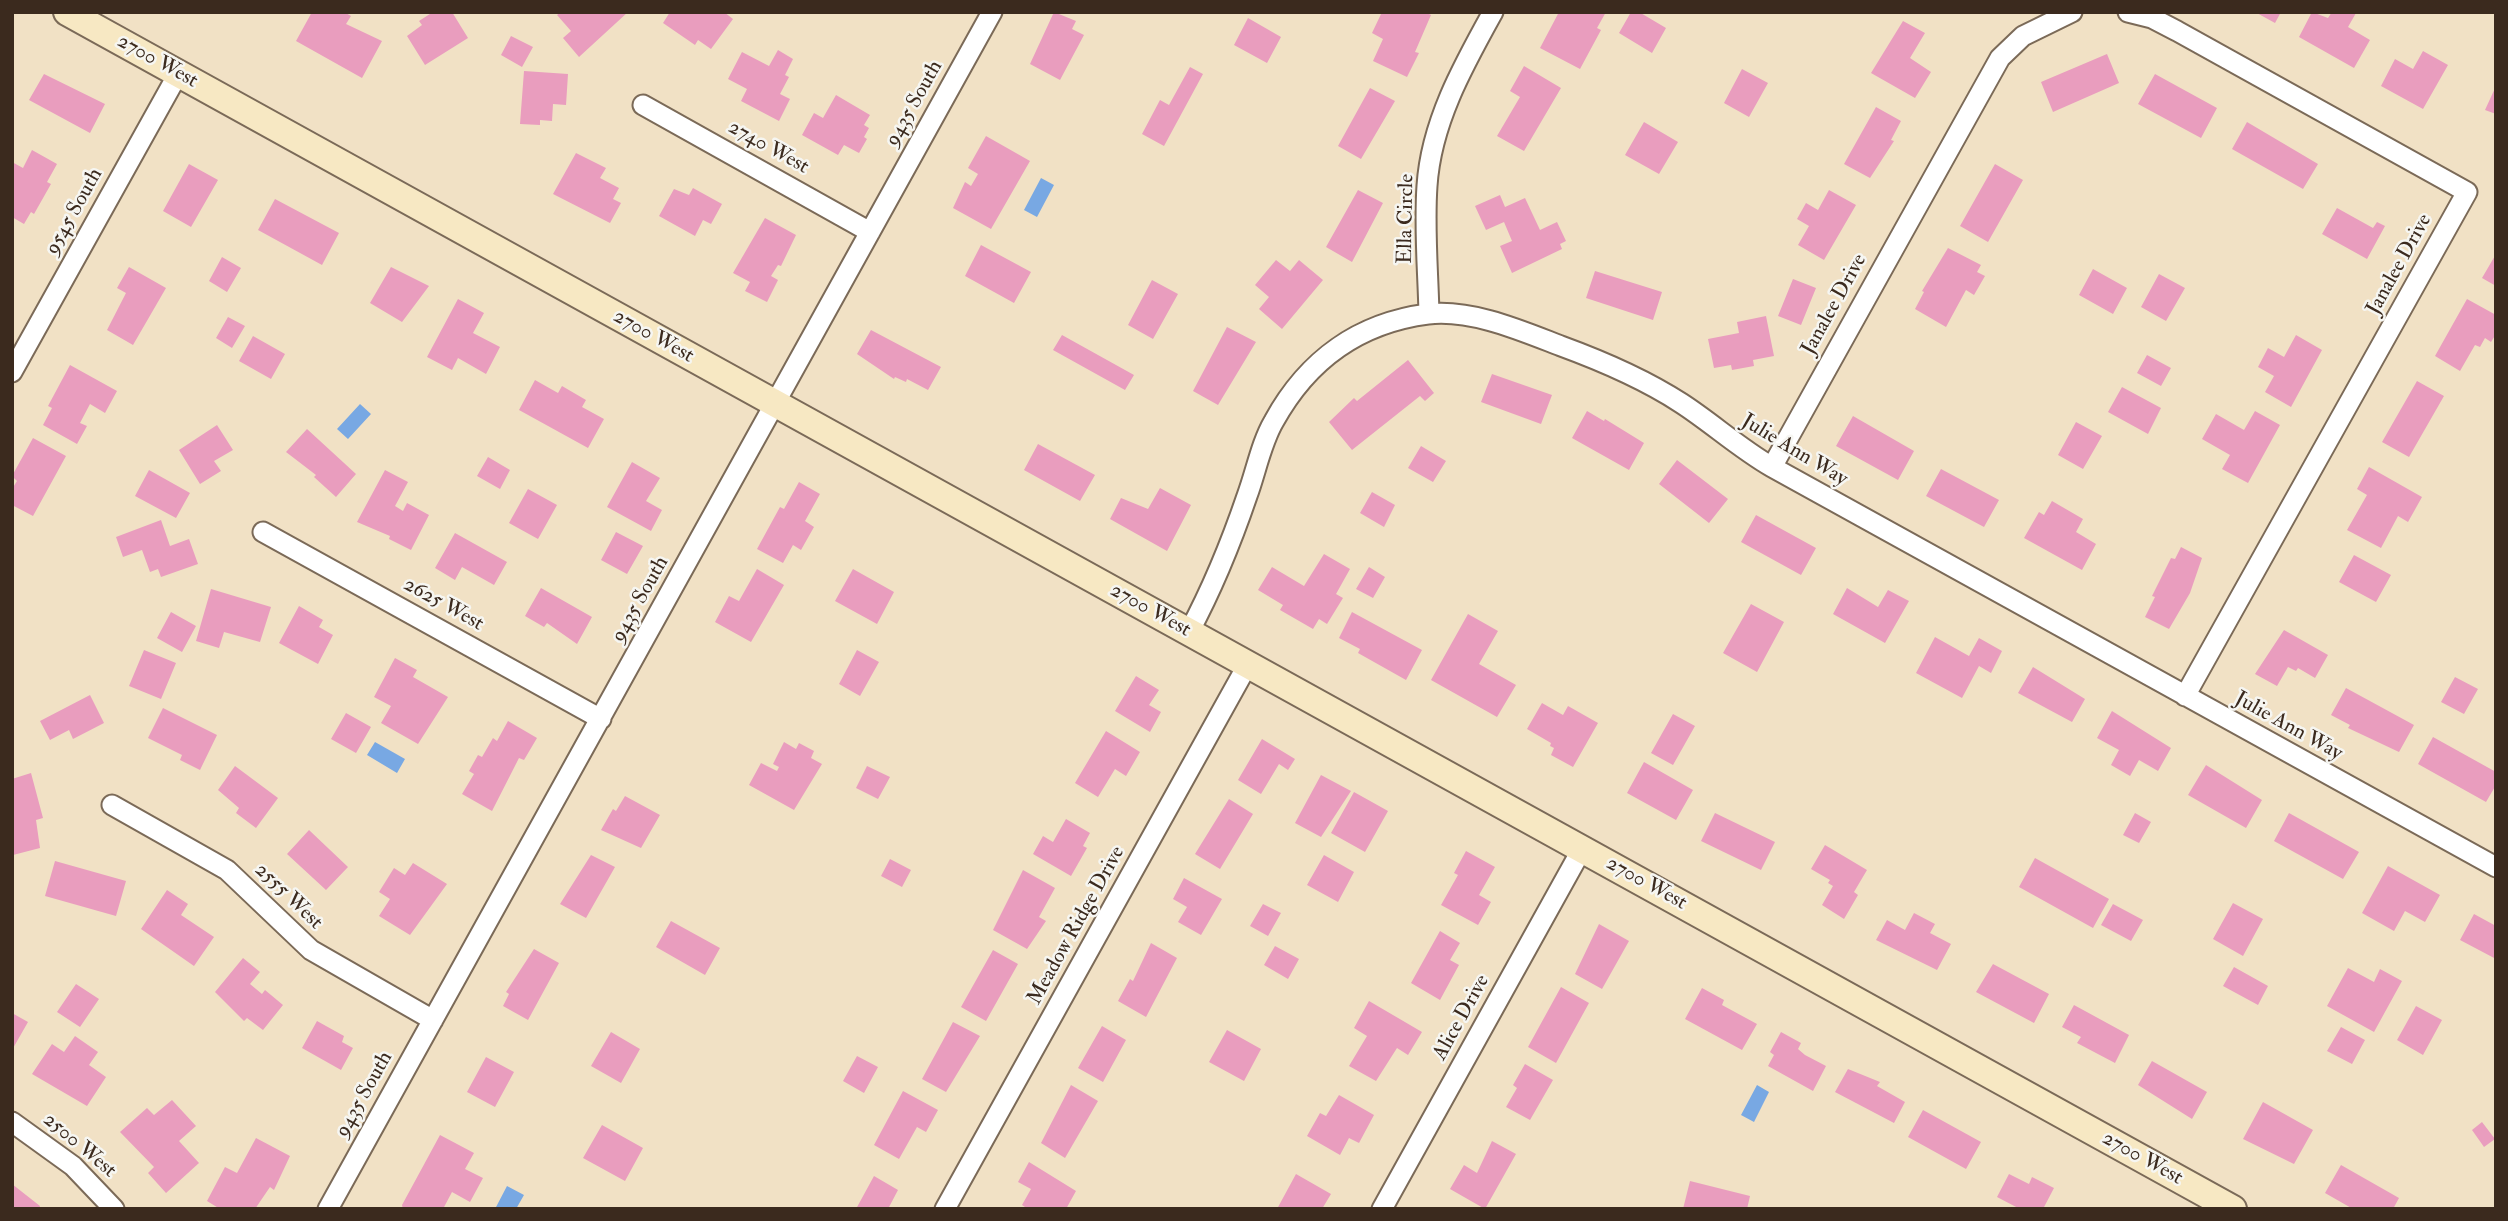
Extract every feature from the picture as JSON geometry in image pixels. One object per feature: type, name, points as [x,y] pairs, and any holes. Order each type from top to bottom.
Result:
[{"type":"main road","name":"2700 West","points":[[67,12],[2233,1209]]},
{"type":"street","name":"9435 South","points":[[328,1209],[992,12]]},
{"type":"street","name":"Ella Circle","points":[[1429,314],[1427,183],[1437,132],[1452,89],[1493,12]]},
{"type":"street","name":"Janalee Drive","points":[[1772,467],[2000,58],[2022,36],[2072,12]]},
{"type":"street","name":"Janalee Drive","points":[[2128,12],[2152,18],[2177,31],[2467,192],[2185,696]]},
{"type":"street","name":"9545 South","points":[[12,372],[178,74]]},
{"type":"street","name":"2740 West","points":[[643,105],[870,232]]},
{"type":"street","name":"Julie Ann Way","points":[[1188,632],[1231,541],[1272,424],[1298,381],[1333,350],[1375,327],[1429,314],[1484,320],[1535,336],[1617,369],[1683,404],[1742,450],[2496,867]]},
{"type":"street","name":"2625 West","points":[[263,532],[601,719]]},
{"type":"street","name":"Meadow Ridge Drive","points":[[945,1209],[1248,664]]},
{"type":"street","name":"2555 West","points":[[112,805],[227,870],[311,950],[433,1020]]},
{"type":"street","name":"Alice Drive","points":[[1382,1209],[1582,849]]},
{"type":"street","name":"2500 West","points":[[12,1122],[73,1166],[114,1209]]},
{"type":"water","points":[[1041,178],[1054,185],[1037,217],[1024,210]]},
{"type":"water","points":[[360,404],[371,414],[348,439],[337,429]]},
{"type":"water","points":[[375,742],[405,759],[397,773],[367,755]]},
{"type":"water","points":[[1757,1085],[1769,1092],[1754,1122],[1741,1115]]},
{"type":"water","points":[[507,1186],[524,1195],[516,1209],[495,1209]]},
{"type":"building","points":[[312,12],[344,12],[351,16],[346,24],[382,41],[362,78],[296,41]]},
{"type":"building","points":[[433,12],[452,12],[468,38],[425,65],[407,36],[422,25],[419,21]]},
{"type":"building","points":[[561,12],[628,12],[579,57],[563,38],[571,31],[557,15]]},
{"type":"building","points":[[670,12],[724,12],[733,19],[711,49],[698,40],[695,45],[663,23]]},
{"type":"building","points":[[1054,12],[1076,21],[1072,29],[1084,35],[1060,80],[1030,64]]},
{"type":"building","points":[[1382,12],[1425,12],[1431,15],[1415,52],[1419,53],[1407,77],[1373,61],[1383,39],[1372,33]]},
{"type":"building","points":[[1559,12],[1606,12],[1597,28],[1601,30],[1580,69],[1540,48]]},
{"type":"building","points":[[1631,12],[1639,12],[1666,28],[1652,53],[1619,33]]},
{"type":"building","points":[[2255,12],[2281,12],[2275,23]]},
{"type":"building","points":[[2312,12],[2328,18],[2332,12],[2356,13],[2348,27],[2370,40],[2354,68],[2299,37]]},
{"type":"building","points":[[1248,18],[1281,37],[1267,63],[1234,45]]},
{"type":"building","points":[[1903,21],[1925,33],[1910,58],[1931,72],[1915,98],[1871,73]]},
{"type":"building","points":[[511,36],[533,47],[522,67],[501,55]]},
{"type":"building","points":[[778,50],[793,59],[785,75],[789,77],[780,94],[790,99],[779,121],[741,101],[747,89],[728,79],[742,52],[769,66]]},
{"type":"building","points":[[2423,51],[2448,65],[2423,109],[2381,86],[2395,59],[2413,69]]},
{"type":"building","points":[[2107,54],[2119,83],[2053,112],[2041,82]]},
{"type":"building","points":[[1524,66],[1561,88],[1524,151],[1497,136],[1520,97],[1510,91]]},
{"type":"building","points":[[1190,67],[1203,74],[1164,146],[1142,134],[1160,100],[1169,105]]},
{"type":"building","points":[[1742,69],[1768,83],[1749,117],[1724,103]]},
{"type":"building","points":[[524,71],[568,74],[566,105],[553,104],[552,121],[540,120],[540,125],[520,124]]},
{"type":"building","points":[[44,74],[105,104],[90,133],[29,100]]},
{"type":"building","points":[[2155,74],[2217,108],[2201,138],[2138,104]]},
{"type":"building","points":[[2496,86],[2496,114],[2485,110]]},
{"type":"building","points":[[1370,88],[1395,101],[1361,159],[1338,146]]},
{"type":"building","points":[[836,95],[870,115],[864,125],[869,128],[864,137],[867,139],[859,153],[844,145],[838,155],[802,135],[814,113],[823,118]]},
{"type":"building","points":[[1876,107],[1901,121],[1891,140],[1894,141],[1870,178],[1844,164]]},
{"type":"building","points":[[1644,122],[1678,142],[1659,174],[1625,155]]},
{"type":"building","points":[[2247,122],[2318,164],[2303,189],[2232,149]]},
{"type":"building","points":[[986,136],[1030,161],[991,229],[953,208],[965,182],[971,186],[978,174],[968,168]]},
{"type":"building","points":[[32,150],[57,164],[47,182],[51,184],[34,214],[31,212],[24,224],[12,217],[12,162],[23,168]]},
{"type":"building","points":[[576,153],[606,168],[600,178],[619,188],[613,199],[621,203],[610,223],[553,194]]},
{"type":"building","points":[[189,164],[218,180],[191,227],[163,211]]},
{"type":"building","points":[[1995,164],[2023,180],[1988,242],[1960,226]]},
{"type":"building","points":[[693,188],[722,204],[711,224],[703,220],[695,236],[659,216],[674,189],[689,195]]},
{"type":"building","points":[[1358,190],[1383,203],[1352,262],[1326,247]]},
{"type":"building","points":[[1829,190],[1856,205],[1824,260],[1798,245],[1809,226],[1797,219],[1806,203],[1818,210]]},
{"type":"building","points":[[1500,195],[1505,207],[1525,198],[1540,230],[1557,222],[1566,241],[1560,244],[1562,249],[1512,273],[1500,246],[1512,241],[1504,222],[1486,230],[1475,206]]},
{"type":"building","points":[[275,199],[339,233],[322,265],[258,230]]},
{"type":"building","points":[[2337,208],[2373,228],[2377,222],[2385,226],[2367,259],[2322,234]]},
{"type":"building","points":[[765,218],[796,235],[781,266],[778,265],[771,276],[778,280],[767,302],[745,291],[750,282],[733,273]]},
{"type":"building","points":[[981,245],[1031,272],[1014,303],[965,276]]},
{"type":"building","points":[[1948,248],[1981,265],[1977,272],[1985,276],[1974,295],[1966,290],[1946,327],[1915,309],[1924,292],[1922,291]]},
{"type":"building","points":[[2496,254],[2496,286],[2482,278]]},
{"type":"building","points":[[222,257],[241,268],[227,292],[209,281]]},
{"type":"building","points":[[1276,260],[1290,271],[1299,260],[1323,280],[1282,329],[1259,309],[1269,297],[1255,285]]},
{"type":"building","points":[[129,267],[166,288],[133,345],[107,330],[126,293],[117,288]]},
{"type":"building","points":[[391,267],[429,286],[402,322],[370,303]]},
{"type":"building","points":[[2093,269],[2127,288],[2113,314],[2079,295]]},
{"type":"building","points":[[1595,271],[1662,292],[1653,320],[1586,298]]},
{"type":"building","points":[[2159,274],[2185,288],[2166,321],[2141,307]]},
{"type":"building","points":[[1793,279],[1816,288],[1801,325],[1778,316]]},
{"type":"building","points":[[1152,280],[1178,294],[1153,339],[1128,325]]},
{"type":"building","points":[[458,299],[484,313],[473,333],[500,347],[486,374],[458,358],[452,370],[427,357]]},
{"type":"building","points":[[2467,299],[2496,315],[2496,334],[2491,342],[2485,338],[2480,347],[2475,345],[2460,371],[2435,356]]},
{"type":"building","points":[[1766,316],[1774,356],[1753,360],[1754,366],[1732,370],[1731,365],[1714,368],[1708,339],[1739,333],[1737,322]]},
{"type":"building","points":[[228,317],[245,326],[232,348],[216,338]]},
{"type":"building","points":[[1227,327],[1256,342],[1218,405],[1193,391]]},
{"type":"building","points":[[871,330],[941,367],[928,390],[907,379],[906,382],[895,377],[894,379],[857,354]]},
{"type":"building","points":[[1062,335],[1134,375],[1125,390],[1053,350]]},
{"type":"building","points":[[2296,335],[2322,350],[2291,407],[2265,392],[2274,376],[2258,367],[2268,348],[2284,357]]},
{"type":"building","points":[[253,336],[285,354],[271,379],[239,361]]},
{"type":"building","points":[[2147,355],[2171,368],[2161,386],[2137,373]]},
{"type":"building","points":[[1408,360],[1434,393],[1425,401],[1420,396],[1352,450],[1329,422],[1354,398],[1357,401]]},
{"type":"building","points":[[70,365],[117,391],[105,413],[90,404],[80,423],[87,426],[77,444],[43,425],[52,408],[48,406]]},
{"type":"building","points":[[1492,374],[1552,395],[1541,424],[1481,402]]},
{"type":"building","points":[[535,380],[558,393],[562,386],[586,400],[582,407],[604,419],[588,448],[519,410]]},
{"type":"building","points":[[2417,381],[2444,396],[2409,457],[2382,442]]},
{"type":"building","points":[[2122,387],[2161,408],[2148,434],[2108,412]]},
{"type":"building","points":[[1587,411],[1644,443],[1629,470],[1572,438]]},
{"type":"building","points":[[2255,411],[2280,425],[2248,483],[2222,469],[2230,455],[2202,439],[2216,414],[2244,430]]},
{"type":"building","points":[[1853,416],[1914,451],[1898,480],[1836,446]]},
{"type":"building","points":[[2076,422],[2102,436],[2083,469],[2058,455]]},
{"type":"building","points":[[217,425],[233,450],[214,461],[221,471],[200,484],[179,450]]},
{"type":"building","points":[[307,429],[356,474],[336,497],[314,477],[316,475],[286,452]]},
{"type":"building","points":[[33,438],[66,456],[33,516],[12,505],[12,489],[17,481],[12,476]]},
{"type":"building","points":[[1038,444],[1095,475],[1080,501],[1024,470]]},
{"type":"building","points":[[1421,446],[1446,461],[1433,482],[1408,468]]},
{"type":"building","points":[[488,457],[510,470],[500,489],[477,476]]},
{"type":"building","points":[[1677,460],[1728,499],[1709,523],[1659,484]]},
{"type":"building","points":[[632,462],[660,478],[646,501],[662,510],[651,531],[607,507]]},
{"type":"building","points":[[2369,467],[2422,497],[2408,522],[2398,516],[2381,548],[2347,530],[2367,495],[2357,489]]},
{"type":"building","points":[[1941,469],[1999,500],[1984,527],[1926,496]]},
{"type":"building","points":[[149,470],[190,493],[176,518],[135,496]]},
{"type":"building","points":[[385,470],[408,482],[395,506],[403,511],[407,503],[429,515],[411,550],[389,539],[390,536],[357,522]]},
{"type":"building","points":[[799,482],[820,494],[805,521],[814,527],[801,550],[793,545],[783,563],[757,549],[780,507],[784,509]]},
{"type":"building","points":[[1160,488],[1191,505],[1167,551],[1110,519],[1121,498],[1148,509]]},
{"type":"building","points":[[528,489],[557,505],[538,539],[509,523]]},
{"type":"building","points":[[1372,492],[1395,505],[1384,527],[1360,513]]},
{"type":"building","points":[[2052,501],[2083,519],[2076,532],[2096,544],[2082,570],[2024,538],[2039,512],[2044,515]]},
{"type":"building","points":[[1756,515],[1816,548],[1801,575],[1741,542]]},
{"type":"building","points":[[161,520],[170,546],[189,539],[198,564],[161,577],[158,569],[150,572],[142,550],[123,557],[116,537]]},
{"type":"building","points":[[616,532],[643,546],[627,574],[601,560]]},
{"type":"building","points":[[455,533],[507,562],[494,585],[462,567],[455,580],[435,568]]},
{"type":"building","points":[[2181,547],[2202,558],[2190,593],[2169,629],[2145,617],[2171,558],[2175,559]]},
{"type":"building","points":[[1324,554],[1350,569],[1336,594],[1343,598],[1327,624],[1319,619],[1313,629],[1280,610],[1283,605],[1258,590],[1272,567],[1304,586]]},
{"type":"building","points":[[2354,555],[2391,575],[2376,602],[2339,582]]},
{"type":"building","points":[[1369,567],[1385,577],[1373,598],[1356,589]]},
{"type":"building","points":[[757,569],[784,585],[751,642],[715,622],[729,596],[739,601]]},
{"type":"building","points":[[853,569],[894,592],[877,624],[835,601]]},
{"type":"building","points":[[541,588],[592,617],[577,644],[547,623],[544,627],[525,616]]},
{"type":"building","points":[[1847,588],[1878,607],[1888,590],[1909,601],[1885,643],[1833,614]]},
{"type":"building","points":[[211,589],[271,607],[260,642],[224,632],[219,648],[196,641]]},
{"type":"building","points":[[1751,604],[1784,622],[1757,672],[1723,653]]},
{"type":"building","points":[[299,606],[323,620],[319,627],[333,635],[318,664],[279,643]]},
{"type":"building","points":[[171,612],[196,626],[182,652],[157,638]]},
{"type":"building","points":[[1352,612],[1422,650],[1406,680],[1358,653],[1360,649],[1339,638]]},
{"type":"building","points":[[1468,614],[1498,631],[1479,664],[1516,685],[1497,717],[1431,680]]},
{"type":"building","points":[[2284,630],[2328,655],[2315,678],[2298,668],[2296,671],[2288,667],[2277,686],[2255,674]]},
{"type":"building","points":[[1935,637],[1969,656],[1979,638],[2002,651],[1991,673],[1979,666],[1962,698],[1916,673]]},
{"type":"building","points":[[144,650],[176,663],[161,699],[129,686]]},
{"type":"building","points":[[857,650],[879,662],[860,696],[839,684]]},
{"type":"building","points":[[395,658],[417,670],[413,677],[448,697],[418,744],[381,723],[391,706],[374,697]]},
{"type":"building","points":[[2033,667],[2085,699],[2072,722],[2018,693]]},
{"type":"building","points":[[1136,676],[1159,690],[1149,705],[1161,712],[1150,732],[1115,711]]},
{"type":"building","points":[[2455,677],[2478,689],[2464,714],[2441,702]]},
{"type":"building","points":[[2346,688],[2414,725],[2399,752],[2348,728],[2350,725],[2331,715]]},
{"type":"building","points":[[90,695],[104,723],[73,739],[69,730],[50,740],[40,721]]},
{"type":"building","points":[[1542,703],[1563,715],[1568,706],[1598,723],[1573,767],[1551,755],[1554,748],[1550,746],[1551,743],[1527,729]]},
{"type":"building","points":[[163,708],[217,735],[200,770],[180,760],[182,755],[148,738]]},
{"type":"building","points":[[2112,711],[2171,748],[2158,771],[2139,760],[2130,776],[2111,765],[2119,750],[2097,738]]},
{"type":"building","points":[[346,713],[371,727],[356,753],[331,739]]},
{"type":"building","points":[[1673,714],[1695,726],[1673,765],[1651,753]]},
{"type":"building","points":[[508,721],[537,738],[524,760],[519,758],[492,811],[462,794],[474,774],[469,771],[478,755],[482,757],[493,738],[497,741]]},
{"type":"building","points":[[1106,731],[1140,752],[1126,776],[1115,769],[1098,797],[1075,783]]},
{"type":"building","points":[[2433,737],[2496,772],[2496,785],[2486,802],[2418,764]]},
{"type":"building","points":[[1262,739],[1295,759],[1288,770],[1279,764],[1261,794],[1238,780]]},
{"type":"building","points":[[784,742],[796,749],[799,743],[814,751],[811,758],[822,764],[794,810],[749,785],[761,763],[777,771],[779,767],[773,764]]},
{"type":"building","points":[[1644,762],[1693,790],[1676,820],[1627,793]]},
{"type":"building","points":[[2206,765],[2262,800],[2246,828],[2188,795]]},
{"type":"building","points":[[235,766],[278,798],[256,828],[236,813],[239,808],[218,790]]},
{"type":"building","points":[[867,766],[890,777],[878,799],[856,788]]},
{"type":"building","points":[[31,773],[43,818],[36,820],[40,848],[13,855],[12,779]]},
{"type":"building","points":[[1321,775],[1351,791],[1321,837],[1295,823]]},
{"type":"building","points":[[1354,792],[1388,811],[1365,852],[1331,833]]},
{"type":"building","points":[[625,796],[660,815],[641,848],[601,830],[613,809],[616,811]]},
{"type":"building","points":[[1229,799],[1253,814],[1220,869],[1195,854]]},
{"type":"building","points":[[1715,813],[1775,842],[1761,870],[1701,841]]},
{"type":"building","points":[[2135,813],[2151,822],[2139,843],[2123,835]]},
{"type":"building","points":[[2289,813],[2359,852],[2343,879],[2274,841]]},
{"type":"building","points":[[1066,819],[1090,833],[1083,846],[1087,848],[1071,876],[1033,854],[1043,836],[1053,842]]},
{"type":"building","points":[[309,830],[348,867],[326,890],[287,854]]},
{"type":"building","points":[[1825,845],[1867,870],[1854,892],[1858,895],[1844,919],[1822,905],[1833,886],[1828,883],[1830,880],[1811,869]]},
{"type":"building","points":[[1466,851],[1495,867],[1479,895],[1491,902],[1478,925],[1441,905],[1458,875],[1454,873]]},
{"type":"building","points":[[591,855],[615,867],[586,918],[560,904]]},
{"type":"building","points":[[1324,855],[1354,872],[1338,902],[1307,885]]},
{"type":"building","points":[[2035,858],[2109,899],[2093,928],[2019,887]]},
{"type":"building","points":[[890,859],[911,870],[902,887],[881,876]]},
{"type":"building","points":[[55,861],[126,881],[116,916],[45,896]]},
{"type":"building","points":[[413,863],[447,884],[410,935],[379,916],[390,899],[379,892],[394,868],[405,875]]},
{"type":"building","points":[[2388,866],[2440,895],[2425,922],[2405,911],[2394,931],[2362,913]]},
{"type":"building","points":[[1023,870],[1055,888],[1039,917],[1046,921],[1027,949],[993,930]]},
{"type":"building","points":[[1184,878],[1222,899],[1201,935],[1178,922],[1187,907],[1173,899]]},
{"type":"building","points":[[167,890],[188,904],[181,915],[214,937],[194,966],[141,929]]},
{"type":"building","points":[[2233,903],[2263,919],[2243,956],[2213,939]]},
{"type":"building","points":[[1263,904],[1281,913],[1268,936],[1250,926]]},
{"type":"building","points":[[2113,904],[2143,920],[2131,941],[2101,925]]},
{"type":"building","points":[[1914,913],[1935,924],[1930,933],[1951,944],[1937,970],[1876,940],[1887,920],[1905,930]]},
{"type":"building","points":[[2474,914],[2496,926],[2496,959],[2460,940]]},
{"type":"building","points":[[671,921],[720,948],[705,975],[656,947]]},
{"type":"building","points":[[1599,924],[1629,941],[1602,989],[1575,974]]},
{"type":"building","points":[[1440,931],[1460,943],[1450,960],[1459,965],[1440,1000],[1411,983]]},
{"type":"building","points":[[1151,943],[1177,958],[1146,1017],[1118,1001],[1130,979],[1133,981]]},
{"type":"building","points":[[1275,946],[1299,959],[1288,979],[1264,965]]},
{"type":"building","points":[[534,949],[559,963],[528,1020],[503,1006],[509,994],[506,992]]},
{"type":"building","points":[[993,950],[1018,964],[986,1021],[961,1007]]},
{"type":"building","points":[[243,958],[260,972],[250,984],[262,994],[265,990],[283,1005],[263,1030],[247,1018],[244,1021],[215,992]]},
{"type":"building","points":[[1993,964],[2049,994],[2034,1023],[1976,992]]},
{"type":"building","points":[[2234,967],[2268,986],[2258,1005],[2223,986]]},
{"type":"building","points":[[2348,968],[2374,982],[2380,969],[2402,981],[2374,1032],[2327,1006]]},
{"type":"building","points":[[76,984],[99,999],[80,1027],[57,1012]]},
{"type":"building","points":[[1561,987],[1589,1003],[1556,1063],[1528,1047]]},
{"type":"building","points":[[1702,988],[1724,1000],[1722,1005],[1757,1024],[1742,1050],[1685,1019]]},
{"type":"building","points":[[1369,1001],[1422,1032],[1408,1055],[1397,1048],[1376,1081],[1349,1066],[1367,1036],[1354,1028]]},
{"type":"building","points":[[2074,1005],[2129,1035],[2115,1063],[2077,1043],[2081,1037],[2062,1027]]},
{"type":"building","points":[[2416,1006],[2442,1020],[2423,1055],[2397,1040]]},
{"type":"building","points":[[12,1013],[28,1022],[12,1050]]},
{"type":"building","points":[[317,1021],[344,1036],[342,1042],[353,1048],[341,1070],[302,1048]]},
{"type":"building","points":[[953,1022],[980,1036],[946,1092],[922,1079]]},
{"type":"building","points":[[1102,1026],[1126,1040],[1103,1082],[1078,1068]]},
{"type":"building","points":[[2341,1027],[2365,1040],[2352,1064],[2327,1051]]},
{"type":"building","points":[[1227,1030],[1261,1049],[1244,1081],[1209,1062]]},
{"type":"building","points":[[611,1032],[640,1049],[621,1083],[591,1066]]},
{"type":"building","points":[[1781,1032],[1801,1043],[1798,1049],[1805,1055],[1826,1066],[1813,1091],[1768,1066],[1774,1055],[1770,1052]]},
{"type":"building","points":[[75,1036],[98,1052],[89,1065],[106,1077],[87,1106],[32,1074],[52,1044],[64,1052]]},
{"type":"building","points":[[857,1056],[878,1067],[864,1093],[843,1081]]},
{"type":"building","points":[[486,1057],[514,1072],[495,1107],[467,1092]]},
{"type":"building","points":[[2152,1061],[2207,1092],[2192,1119],[2138,1085]]},
{"type":"building","points":[[1525,1064],[1553,1080],[1530,1120],[1506,1107],[1517,1088],[1513,1085]]},
{"type":"building","points":[[1848,1069],[1880,1082],[1877,1086],[1905,1102],[1894,1123],[1835,1092]]},
{"type":"building","points":[[1071,1085],[1098,1101],[1065,1158],[1041,1143]]},
{"type":"building","points":[[903,1091],[938,1110],[926,1132],[917,1127],[899,1159],[874,1145]]},
{"type":"building","points":[[1339,1095],[1374,1115],[1359,1143],[1349,1138],[1340,1155],[1307,1136],[1320,1113],[1326,1116]]},
{"type":"building","points":[[172,1100],[196,1126],[179,1141],[199,1163],[166,1193],[148,1173],[154,1167],[120,1132],[147,1108],[154,1115]]},
{"type":"building","points":[[2263,1102],[2313,1130],[2294,1164],[2243,1139]]},
{"type":"building","points":[[1923,1110],[1981,1142],[1966,1169],[1908,1137]]},
{"type":"building","points":[[2482,1122],[2495,1139],[2484,1147],[2472,1130]]},
{"type":"building","points":[[602,1125],[643,1148],[625,1181],[583,1158]]},
{"type":"building","points":[[440,1135],[474,1153],[465,1169],[483,1178],[470,1202],[452,1192],[443,1209],[403,1209],[402,1205]]},
{"type":"building","points":[[256,1138],[290,1156],[274,1190],[270,1187],[255,1209],[220,1209],[207,1201],[225,1167],[237,1173]]},
{"type":"building","points":[[1492,1141],[1516,1154],[1485,1209],[1450,1189],[1464,1165],[1477,1173]]},
{"type":"building","points":[[1029,1162],[1076,1191],[1066,1209],[1028,1209],[1022,1205],[1031,1189],[1018,1182]]},
{"type":"building","points":[[2341,1165],[2399,1198],[2393,1209],[2353,1209],[2325,1193]]},
{"type":"building","points":[[1296,1174],[1331,1194],[1322,1209],[1277,1209]]},
{"type":"building","points":[[2009,1174],[2029,1184],[2032,1177],[2054,1188],[2043,1209],[2020,1209],[1997,1197]]},
{"type":"building","points":[[874,1176],[898,1190],[888,1209],[856,1209]]},
{"type":"building","points":[[1690,1181],[1750,1196],[1747,1209],[1683,1209]]},
{"type":"building","points":[[12,1184],[40,1206],[39,1209],[12,1209]]}]
